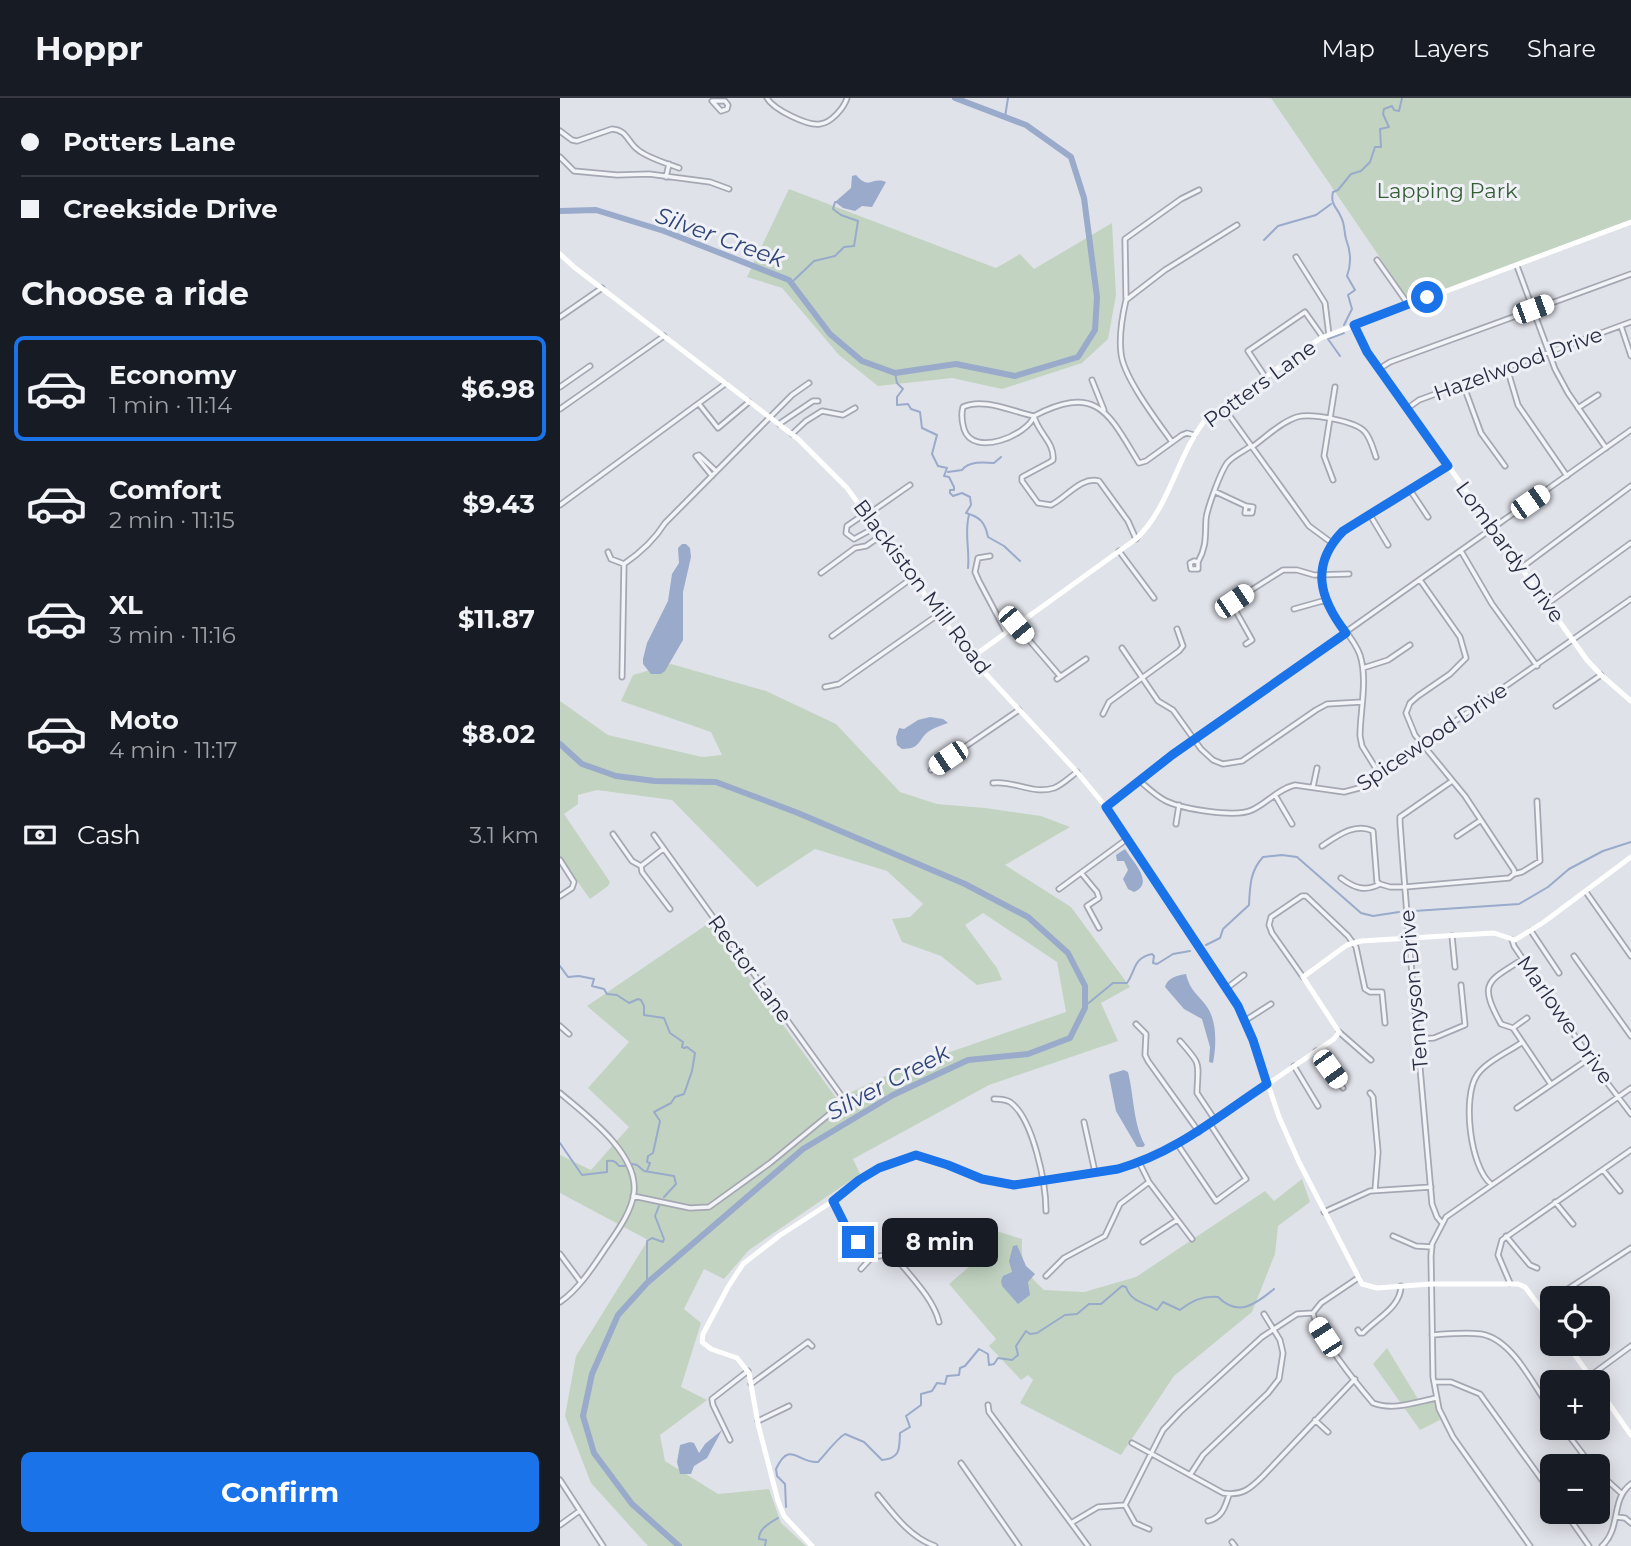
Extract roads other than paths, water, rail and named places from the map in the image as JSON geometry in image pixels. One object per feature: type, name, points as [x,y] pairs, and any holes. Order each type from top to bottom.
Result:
[{"type":"main road","name":"Potters Lane","points":[[971,658],[1136,539],[1154,518],[1194,435],[1206,419],[1326,336],[1631,222]]},
{"type":"main road","name":"Blackiston Mill Road","points":[[560,254],[792,434],[847,488],[971,658],[1106,807],[1246,1020],[1267,1084],[1299,1163],[1358,1278]]},
{"type":"main road","name":"Lombardy Drive","points":[[1354,325],[1379,369],[1573,640],[1601,676],[1631,701]]},
{"type":"main road","points":[[1512,940],[1531,931],[1631,857]]},
{"type":"main road","name":"Marlowe Drive","points":[[1303,977],[1353,944],[1362,941],[1494,933],[1512,940]]},
{"type":"main road","points":[[812,1546],[784,1516],[778,1501],[748,1371],[737,1358],[704,1346],[702,1342],[703,1334],[743,1264],[859,1180],[879,1168],[916,1155],[1004,1184],[1025,1185],[1118,1169],[1178,1145],[1334,1039],[1339,1032],[1303,977]]},
{"type":"main road","points":[[1358,1278],[1362,1284],[1371,1288],[1510,1283],[1524,1286],[1540,1306]]},
{"type":"main road","points":[[1610,1405],[1631,1435]]},
{"type":"street","points":[[767,98],[771,105],[779,110],[818,125],[836,114],[847,98]]},
{"type":"street","points":[[706,99],[712,102]]},
{"type":"street","points":[[560,131],[572,140],[580,141],[618,129],[627,135],[638,150],[679,168]]},
{"type":"street","points":[[560,157],[569,168],[577,172],[649,174],[710,182],[729,189]]},
{"type":"street","points":[[666,177],[669,164]]},
{"type":"street","points":[[1172,443],[1133,382],[1121,354],[1122,317],[1126,300],[1125,239],[1175,203],[1199,190]]},
{"type":"street","points":[[1126,300],[1165,270],[1237,225]]},
{"type":"street","points":[[1296,257],[1325,303],[1326,336]]},
{"type":"street","points":[[1377,260],[1408,304]]},
{"type":"street","points":[[1517,265],[1555,369],[1606,448]]},
{"type":"street","points":[[1379,369],[1390,362],[1631,274]]},
{"type":"street","points":[[560,317],[602,288]]},
{"type":"street","points":[[1266,378],[1248,351],[1279,329],[1305,312],[1326,336]]},
{"type":"street","name":"Hazelwood Drive","points":[[1407,409],[1419,400],[1631,322]]},
{"type":"street","points":[[1621,326],[1631,356]]},
{"type":"street","points":[[560,409],[664,336]]},
{"type":"street","points":[[560,387],[590,366]]},
{"type":"street","points":[[1507,368],[1518,405],[1567,476]]},
{"type":"street","points":[[1091,380],[1104,410],[1139,463],[1187,433],[1194,435]]},
{"type":"street","points":[[560,505],[726,383]]},
{"type":"street","points":[[622,677],[624,564],[658,534],[664,523],[800,387],[809,383]]},
{"type":"street","points":[[1463,384],[1481,433],[1505,466]]},
{"type":"street","points":[[1333,480],[1324,456],[1335,387]]},
{"type":"street","points":[[1578,408],[1598,395]]},
{"type":"street","points":[[699,404],[718,428],[750,401]]},
{"type":"street","points":[[779,424],[813,401],[818,401]]},
{"type":"street","points":[[1034,416],[1032,422],[1017,432],[996,442],[981,444],[972,442],[967,435],[962,411],[963,407],[969,404],[988,403],[1034,416],[1074,403],[1091,404],[1104,410]]},
{"type":"street","points":[[792,434],[822,411],[843,415],[855,408]]},
{"type":"street","points":[[1224,408],[1309,526],[1332,543]]},
{"type":"street","points":[[1198,562],[1206,545],[1206,518],[1228,462],[1284,424],[1298,417],[1313,415],[1358,426],[1365,432],[1376,457]]},
{"type":"street","points":[[1034,416],[1037,427],[1051,446],[1054,455],[1050,463],[1022,477],[1038,503],[1051,505],[1087,480],[1094,479],[1099,481],[1128,521],[1136,539]]},
{"type":"street","points":[[1106,807],[1195,739],[1631,430]]},
{"type":"street","points":[[712,476],[696,456],[699,455],[716,471]]},
{"type":"street","points":[[1380,775],[1362,746],[1360,736],[1363,668],[1360,654],[1326,600],[1323,590],[1325,553],[1343,531],[1448,466]]},
{"type":"street","points":[[876,527],[855,538],[846,533],[848,526],[910,485]]},
{"type":"street","points":[[1521,568],[1631,486]]},
{"type":"street","points":[[1410,490],[1428,517]]},
{"type":"street","points":[[1216,492],[1246,506]]},
{"type":"street","points":[[1370,515],[1388,545]]},
{"type":"street","points":[[821,573],[855,548],[866,546],[882,535]]},
{"type":"street","points":[[1547,604],[1631,543]]},
{"type":"street","points":[[1119,551],[1154,598]]},
{"type":"street","points":[[1461,551],[1492,604],[1537,666]]},
{"type":"street","points":[[608,552],[611,559],[624,564]]},
{"type":"street","points":[[990,556],[978,558],[975,572],[1006,632]]},
{"type":"street","points":[[1246,644],[1252,640],[1233,606],[1234,601],[1283,570],[1322,575],[1349,574]]},
{"type":"street","points":[[832,636],[912,578]]},
{"type":"street","points":[[1420,580],[1460,637],[1466,658]]},
{"type":"street","name":"Spicewood Drive","points":[[1140,781],[1156,796],[1169,803],[1240,814],[1295,785],[1351,792],[1380,775],[1631,599]]},
{"type":"street","points":[[1294,609],[1326,600]]},
{"type":"street","points":[[1220,611],[1233,606]]},
{"type":"street","points":[[825,687],[839,684],[939,614]]},
{"type":"street","points":[[1016,625],[1059,677],[1086,659]]},
{"type":"street","points":[[1104,714],[1109,702],[1179,651],[1183,646],[1177,629]]},
{"type":"street","points":[[1363,668],[1388,660],[1410,645]]},
{"type":"street","points":[[1122,648],[1158,701],[1173,710],[1213,760],[1223,764],[1242,761],[1316,710],[1334,703],[1362,702]]},
{"type":"street","points":[[1475,658],[1466,658],[1450,674],[1410,704],[1406,713],[1410,726],[1480,820],[1514,870],[1514,874]]},
{"type":"street","points":[[1556,706],[1601,676]]},
{"type":"street","points":[[931,770],[1019,710]]},
{"type":"street","points":[[1312,787],[1317,768]]},
{"type":"street","points":[[993,783],[1003,782],[1038,790],[1054,788],[1077,772]]},
{"type":"street","name":"Tennyson Drive","points":[[1442,1223],[1432,1204],[1419,1039],[1411,980],[1401,817],[1452,781]]},
{"type":"street","points":[[1275,795],[1292,824]]},
{"type":"street","points":[[1322,846],[1350,830],[1368,828],[1373,831],[1377,882],[1390,887],[1509,878],[1540,859],[1537,801]]},
{"type":"street","points":[[1176,824],[1179,805]]},
{"type":"street","points":[[1457,836],[1480,820]]},
{"type":"street","points":[[613,834],[632,860],[641,866],[642,872],[670,909]]},
{"type":"street","name":"Rector Lane","points":[[654,835],[841,1095],[843,1103]]},
{"type":"street","points":[[1059,889],[1127,839]]},
{"type":"street","points":[[641,866],[663,849]]},
{"type":"street","points":[[560,860],[574,882],[572,888],[560,895]]},
{"type":"street","points":[[1082,874],[1097,892],[1098,898],[1087,906],[1099,928]]},
{"type":"street","points":[[1341,878],[1362,889],[1380,884]]},
{"type":"street","points":[[1586,891],[1631,956]]},
{"type":"street","points":[[1303,977],[1269,925],[1271,917],[1298,898],[1306,896],[1353,944],[1359,954],[1365,989],[1382,992],[1385,1023]]},
{"type":"street","points":[[1531,931],[1559,973]]},
{"type":"street","points":[[1452,934],[1455,967]]},
{"type":"street","name":"Marlowe Drive","points":[[1512,940],[1590,1058],[1631,1114]]},
{"type":"street","points":[[1574,956],[1631,1036]]},
{"type":"street","points":[[1523,959],[1491,980],[1488,986],[1490,1004],[1501,1024],[1513,1028],[1550,1083]]},
{"type":"street","points":[[1227,988],[1244,975]]},
{"type":"street","points":[[1419,1039],[1434,1038],[1465,1025],[1461,985]]},
{"type":"street","points":[[1246,1020],[1271,1004]]},
{"type":"street","points":[[1513,1028],[1527,1018]]},
{"type":"street","points":[[1136,1024],[1146,1034],[1145,1055],[1148,1061],[1199,1132]]},
{"type":"street","points":[[560,1026],[569,1034]]},
{"type":"street","points":[[1339,1032],[1371,1060]]},
{"type":"street","points":[[1178,1145],[1216,1201],[1246,1179],[1197,1093],[1199,1075],[1194,1056],[1180,1041]]},
{"type":"street","points":[[1491,1185],[1479,1170],[1473,1153],[1471,1105],[1474,1082],[1478,1073],[1521,1043]]},
{"type":"street","points":[[1316,1051],[1343,1088]]},
{"type":"street","points":[[1517,1108],[1590,1058]]},
{"type":"street","points":[[1294,1066],[1318,1106]]},
{"type":"street","points":[[1530,1546],[1453,1437],[1436,1398],[1432,1335],[1432,1247],[1446,1217],[1631,1088]]},
{"type":"street","points":[[560,1093],[590,1118],[625,1157],[633,1178],[634,1196],[618,1230],[580,1282],[560,1302]]},
{"type":"street","points":[[1370,1093],[1373,1097],[1378,1152],[1376,1190]]},
{"type":"street","points":[[634,1196],[686,1208],[709,1207],[770,1163],[843,1103],[860,1097]]},
{"type":"street","points":[[994,1099],[1011,1102],[1026,1120],[1043,1182],[1046,1211]]},
{"type":"street","points":[[1084,1122],[1095,1172]]},
{"type":"street","points":[[1510,1283],[1498,1255],[1499,1246],[1506,1236],[1631,1150]]},
{"type":"street","points":[[1139,1162],[1149,1182],[1192,1239]]},
{"type":"street","points":[[1603,1170],[1620,1191]]},
{"type":"street","points":[[1046,1276],[1064,1258],[1105,1236],[1120,1204],[1149,1182]]},
{"type":"street","points":[[1324,1212],[1363,1192],[1431,1187]]},
{"type":"street","points":[[833,1201],[846,1227],[873,1256],[883,1256],[891,1252],[904,1240],[912,1227],[917,1226],[926,1229],[951,1248],[953,1256]]},
{"type":"street","points":[[1555,1202],[1573,1224]]},
{"type":"street","points":[[1143,1242],[1177,1220]]},
{"type":"street","points":[[1393,1236],[1416,1246],[1432,1247]]},
{"type":"street","points":[[1506,1236],[1530,1265],[1537,1268]]},
{"type":"street","points":[[1573,1286],[1631,1248]]},
{"type":"street","points":[[891,1252],[927,1298],[939,1322]]},
{"type":"street","points":[[560,1254],[580,1282]]},
{"type":"street","points":[[861,1269],[873,1256]]},
{"type":"street","points":[[1125,1505],[1163,1430],[1180,1412],[1245,1351],[1272,1330],[1297,1314],[1313,1313],[1321,1303],[1358,1278]]},
{"type":"street","points":[[1359,1330],[1363,1333],[1392,1307],[1399,1297],[1401,1286]]},
{"type":"street","points":[[1313,1313],[1315,1322],[1373,1403],[1383,1406],[1436,1398]]},
{"type":"street","points":[[1190,1475],[1203,1455],[1268,1393],[1279,1379],[1283,1353],[1280,1340],[1264,1314]]},
{"type":"street","points":[[1432,1335],[1482,1334],[1496,1339],[1511,1351],[1540,1394]]},
{"type":"street","points":[[751,1384],[808,1342],[812,1346]]},
{"type":"street","points":[[1598,1370],[1631,1346]]},
{"type":"street","points":[[730,1440],[712,1399],[748,1371]]},
{"type":"street","points":[[1132,1443],[1229,1494],[1239,1494],[1249,1490],[1355,1380]]},
{"type":"street","points":[[1434,1382],[1451,1382],[1480,1394],[1540,1476]]},
{"type":"street","points":[[988,1405],[989,1412],[1088,1546]]},
{"type":"street","points":[[758,1421],[789,1406]]},
{"type":"street","points":[[1315,1420],[1328,1432]]},
{"type":"street","points":[[1572,1440],[1583,1454]]},
{"type":"street","points":[[961,1463],[1019,1546]]},
{"type":"street","points":[[560,1480],[603,1546]]},
{"type":"street","points":[[1610,1483],[1621,1493]]},
{"type":"street","points":[[1602,1546],[1612,1535],[1621,1493],[1631,1484]]},
{"type":"street","points":[[1208,1521],[1221,1514],[1229,1494]]},
{"type":"street","points":[[878,1495],[896,1519],[924,1542],[935,1546]]},
{"type":"street","points":[[1071,1523],[1098,1507],[1125,1505]]},
{"type":"street","points":[[1125,1505],[1135,1523],[1149,1529]]},
{"type":"street","points":[[560,1525],[579,1511]]},
{"type":"street","points":[[1616,1517],[1625,1518],[1631,1523]]},
{"type":"street","points":[[1573,1524],[1589,1546]]},
{"type":"water","points":[[856,175],[868,183],[886,182],[872,207],[862,206],[855,211],[843,208],[835,202],[851,188],[852,176]]},
{"type":"water","points":[[682,544],[690,548],[691,557],[683,592],[683,640],[665,671],[651,674],[643,664],[643,659],[647,643],[668,601],[672,574],[679,563],[678,548]]},
{"type":"water","points":[[930,717],[943,719],[948,723],[931,730],[917,745],[909,749],[902,749],[897,745],[899,728],[904,729],[918,720]]},
{"type":"water","points":[[1125,849],[1142,878],[1143,883],[1134,892],[1128,889],[1123,879],[1128,870],[1124,861],[1117,861],[1116,855]]},
{"type":"water","points":[[1186,974],[1191,987],[1207,1007],[1214,1024],[1213,1063],[1209,1062],[1210,1047],[1202,1019],[1184,1009],[1165,987],[1170,979]]},
{"type":"water","points":[[1124,1070],[1128,1072],[1136,1119],[1145,1145],[1143,1147],[1137,1147],[1116,1111],[1109,1076]]},
{"type":"water","points":[[1017,1245],[1026,1266],[1035,1274],[1028,1282],[1030,1295],[1018,1304],[1002,1286],[1001,1281],[1003,1276],[1012,1272],[1009,1261],[1013,1246]]},
{"type":"water","points":[[722,1430],[707,1458],[694,1466],[691,1474],[680,1474],[677,1462],[680,1445],[694,1443],[699,1453],[705,1444]]},
{"type":"waterway","name":"Silver Creek","points":[[560,211],[596,210],[664,231],[789,280],[830,334],[862,361],[895,373],[956,364],[1015,376],[1078,357],[1095,330],[1097,297],[1084,198],[1071,157],[1026,125],[955,98]]},
{"type":"waterway","points":[[1005,117],[1008,98]]},
{"type":"waterway","points":[[1344,325],[1352,309],[1348,295],[1355,290],[1347,276],[1350,253],[1342,220],[1333,203],[1333,192],[1338,190],[1351,174],[1361,171],[1370,162],[1375,147],[1381,147],[1380,129],[1389,127],[1383,114],[1384,109],[1392,106],[1399,111],[1402,98]]},
{"type":"waterway","points":[[791,283],[814,261],[835,256],[844,247],[854,246],[858,221],[833,209],[835,202]]},
{"type":"waterway","points":[[1264,240],[1278,226],[1316,215],[1331,204]]},
{"type":"waterway","points":[[1340,356],[1328,339],[1344,333]]},
{"type":"waterway","points":[[895,373],[897,383],[903,389],[897,397],[897,405],[908,404],[911,409],[920,412],[922,428],[937,435],[932,454],[938,466],[947,468],[944,476],[949,477],[954,487],[950,493],[953,496],[962,493],[970,497],[971,505],[966,513],[981,521],[988,537],[1004,546],[1020,561]]},
{"type":"waterway","points":[[948,472],[962,470],[981,462],[994,463],[1001,457]]},
{"type":"waterway","points":[[968,568],[969,515]]},
{"type":"waterway","name":"Silver Creek","points":[[560,744],[582,764],[616,776],[655,781],[716,782],[798,813],[965,884],[1028,917],[1068,953],[1085,986],[1085,1008],[1070,1038],[1028,1054],[968,1060],[893,1095],[803,1149],[647,1283],[618,1315],[592,1374],[583,1416],[594,1453],[632,1504],[679,1546]]},
{"type":"waterway","points":[[1414,911],[1519,904],[1548,887],[1569,869],[1603,851],[1631,842]]},
{"type":"waterway","points":[[1206,945],[1220,938],[1223,929],[1249,905],[1253,873],[1263,857],[1297,857],[1361,913],[1373,916],[1399,912]]},
{"type":"waterway","points":[[1085,1006],[1113,983],[1127,983],[1141,958],[1152,954],[1153,963],[1157,964],[1173,954],[1190,951]]},
{"type":"waterway","points":[[560,966],[568,977],[594,979],[592,986],[604,989],[607,994],[617,995],[629,1003],[641,1000],[644,1015],[664,1018],[670,1033],[683,1042],[682,1047],[695,1053],[684,1094],[654,1112],[660,1121],[653,1153],[648,1156],[647,1162],[650,1163],[647,1171]]},
{"type":"waterway","points":[[560,1143],[582,1175],[607,1172],[607,1161],[625,1166]]},
{"type":"waterway","points":[[632,1164],[644,1171],[674,1176],[676,1184],[664,1197]]},
{"type":"waterway","points":[[647,1283],[647,1241],[652,1238],[663,1242],[664,1239],[655,1216],[659,1206]]},
{"type":"waterway","points":[[786,1507],[785,1484],[777,1476],[776,1469],[781,1460],[790,1454],[818,1462],[845,1434],[864,1442],[882,1460],[893,1457],[898,1451],[900,1433],[910,1427],[906,1416],[921,1405],[921,1394],[932,1391],[937,1383],[945,1384],[947,1376],[959,1375],[960,1368],[965,1366],[979,1349],[988,1354],[989,1365],[994,1364],[998,1358],[1012,1360],[1018,1355],[1016,1346],[1026,1331],[1030,1334],[1037,1333],[1065,1315],[1077,1314],[1089,1304],[1101,1304],[1122,1286],[1126,1287],[1135,1299],[1157,1310],[1163,1302],[1180,1310],[1198,1299],[1207,1297],[1218,1297],[1233,1306],[1246,1306],[1260,1300],[1274,1289]]},
{"type":"waterway","points":[[765,1546],[766,1540],[759,1539],[761,1532],[778,1518]]},
{"type":"park label","name":"Lapping Park","points":[[1447,191]]}]
